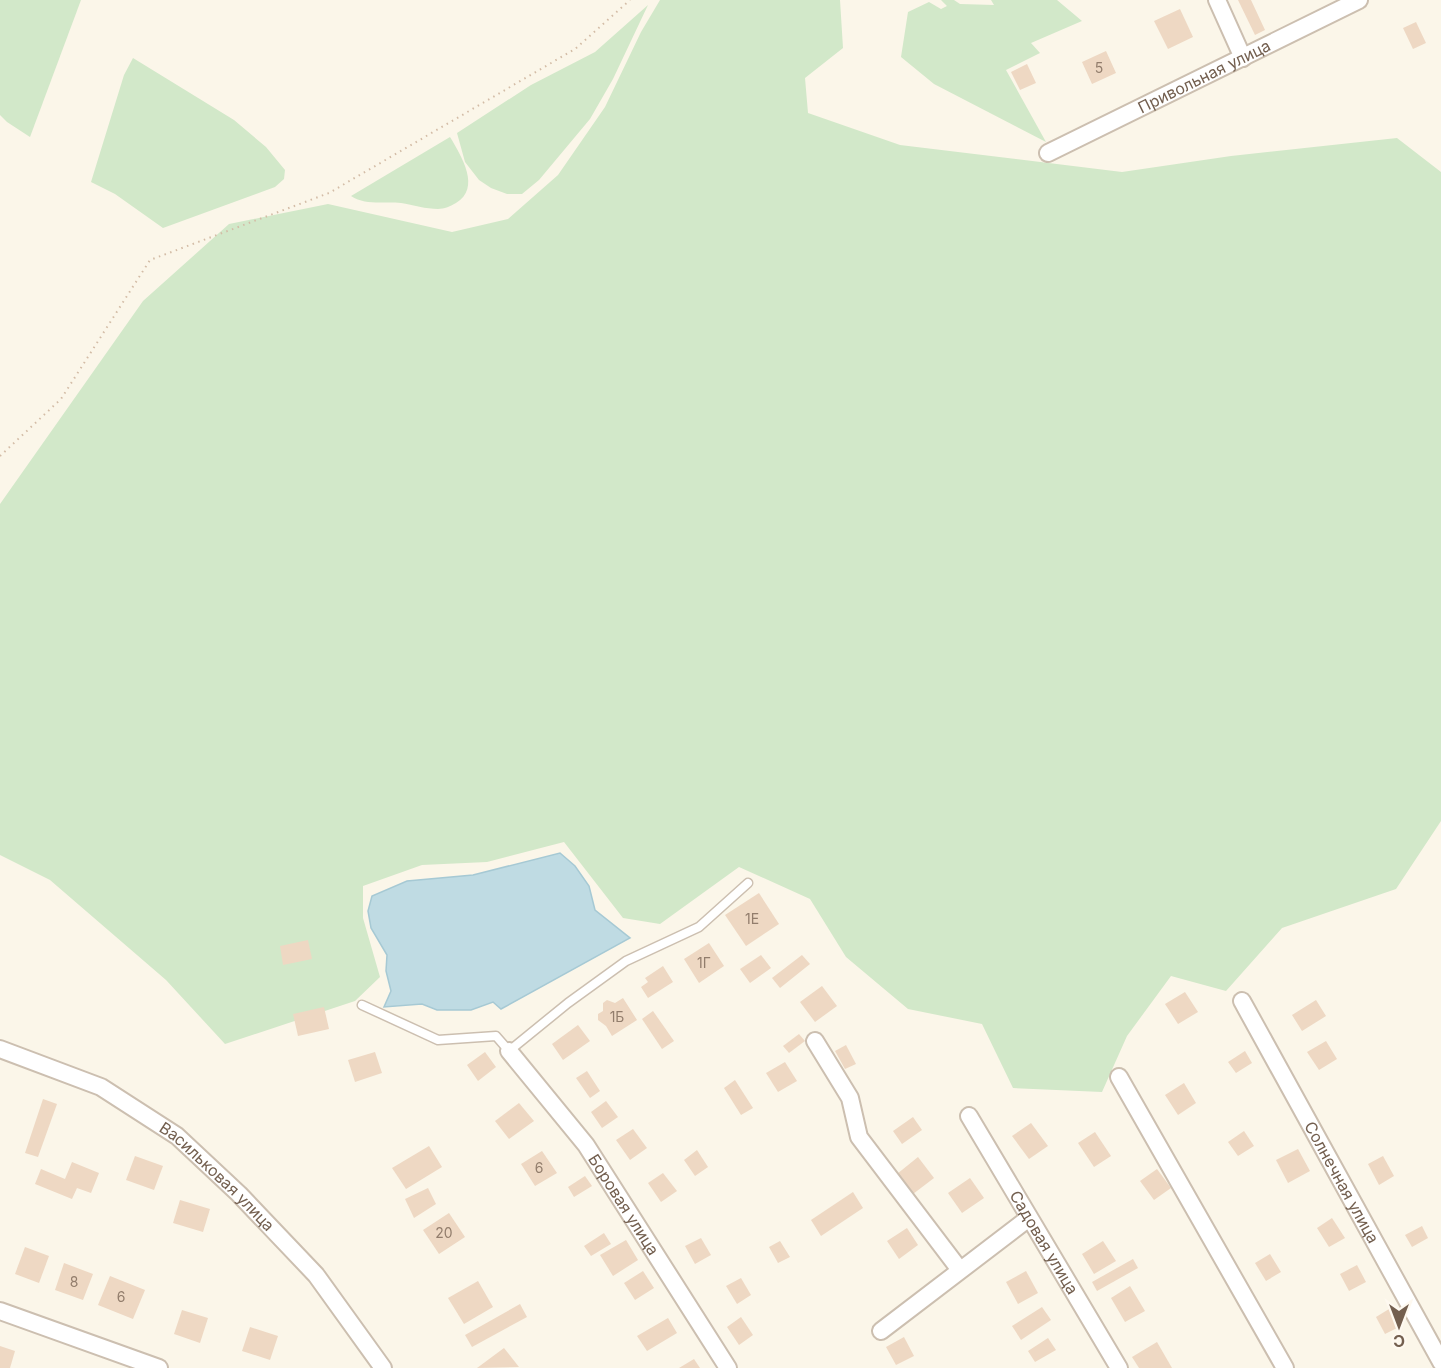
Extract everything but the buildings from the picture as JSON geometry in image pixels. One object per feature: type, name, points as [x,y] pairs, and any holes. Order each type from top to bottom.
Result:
[{"type":"street","points":[[1217,0],[1243,58]]},
{"type":"street","name":"Привольная улица","points":[[1048,153],[1359,0]]},
{"type":"street","name":"Солнечная улица","points":[[1242,1001],[1441,1362]]},
{"type":"street","points":[[815,1041],[849,1098],[859,1137],[960,1270]]},
{"type":"street","name":"Васильковая улица","points":[[0,1048],[101,1087],[177,1136],[239,1194],[316,1275],[383,1368]]},
{"type":"street","name":"Боровая улица","points":[[509,1051],[586,1145],[728,1368]]},
{"type":"street","points":[[1119,1077],[1285,1368]]},
{"type":"street","name":"Садовая улица","points":[[969,1116],[1119,1368]]},
{"type":"street","points":[[881,1331],[1029,1218]]},
{"type":"street","points":[[0,1311],[159,1368]]},
{"type":"lane","points":[[362,1005],[438,1040],[496,1036],[509,1051],[568,1003],[626,961],[699,927],[748,883]]},
{"type":"path","points":[[0,456],[61,399],[150,260],[329,193],[575,49],[630,0]]},
{"type":"green space","points":[[0,0],[81,0],[30,137],[0,115]]},
{"type":"green space","points":[[660,0],[840,0],[843,48],[805,78],[808,113],[900,145],[1122,172],[1231,156],[1397,138],[1441,172],[1441,821],[1396,889],[1282,928],[1226,991],[1171,976],[1127,1036],[1102,1092],[1013,1088],[982,1024],[908,1009],[846,957],[810,899],[739,867],[660,924],[623,918],[564,842],[487,862],[422,865],[363,886],[363,918],[380,977],[355,1001],[225,1044],[166,980],[50,880],[0,855],[0,504],[143,301],[229,224],[328,204],[452,232],[508,219],[558,175],[605,107],[641,32]]},
{"type":"green space","points":[[941,0],[954,0],[960,4],[994,5],[991,0],[1057,0],[1082,21],[1031,43],[1040,53],[1006,70],[1046,142],[934,84],[901,57],[908,12],[929,2],[941,9],[947,6]]},
{"type":"green space","points":[[648,5],[613,79],[590,119],[539,180],[522,194],[507,194],[479,180],[465,162],[457,133],[531,85],[595,52]]},
{"type":"green space","points":[[133,58],[234,120],[266,147],[285,170],[284,179],[275,187],[163,228],[115,194],[91,182],[124,75]]},
{"type":"green space","points":[[450,137],[464,163],[468,181],[463,197],[456,203],[445,208],[433,209],[401,203],[369,202],[351,196]]},
{"type":"water","points":[[560,853],[575,866],[589,886],[595,910],[630,938],[501,1009],[493,1002],[471,1010],[437,1010],[422,1004],[384,1007],[391,991],[386,971],[387,955],[371,928],[368,911],[372,896],[407,881],[473,875]]}]
